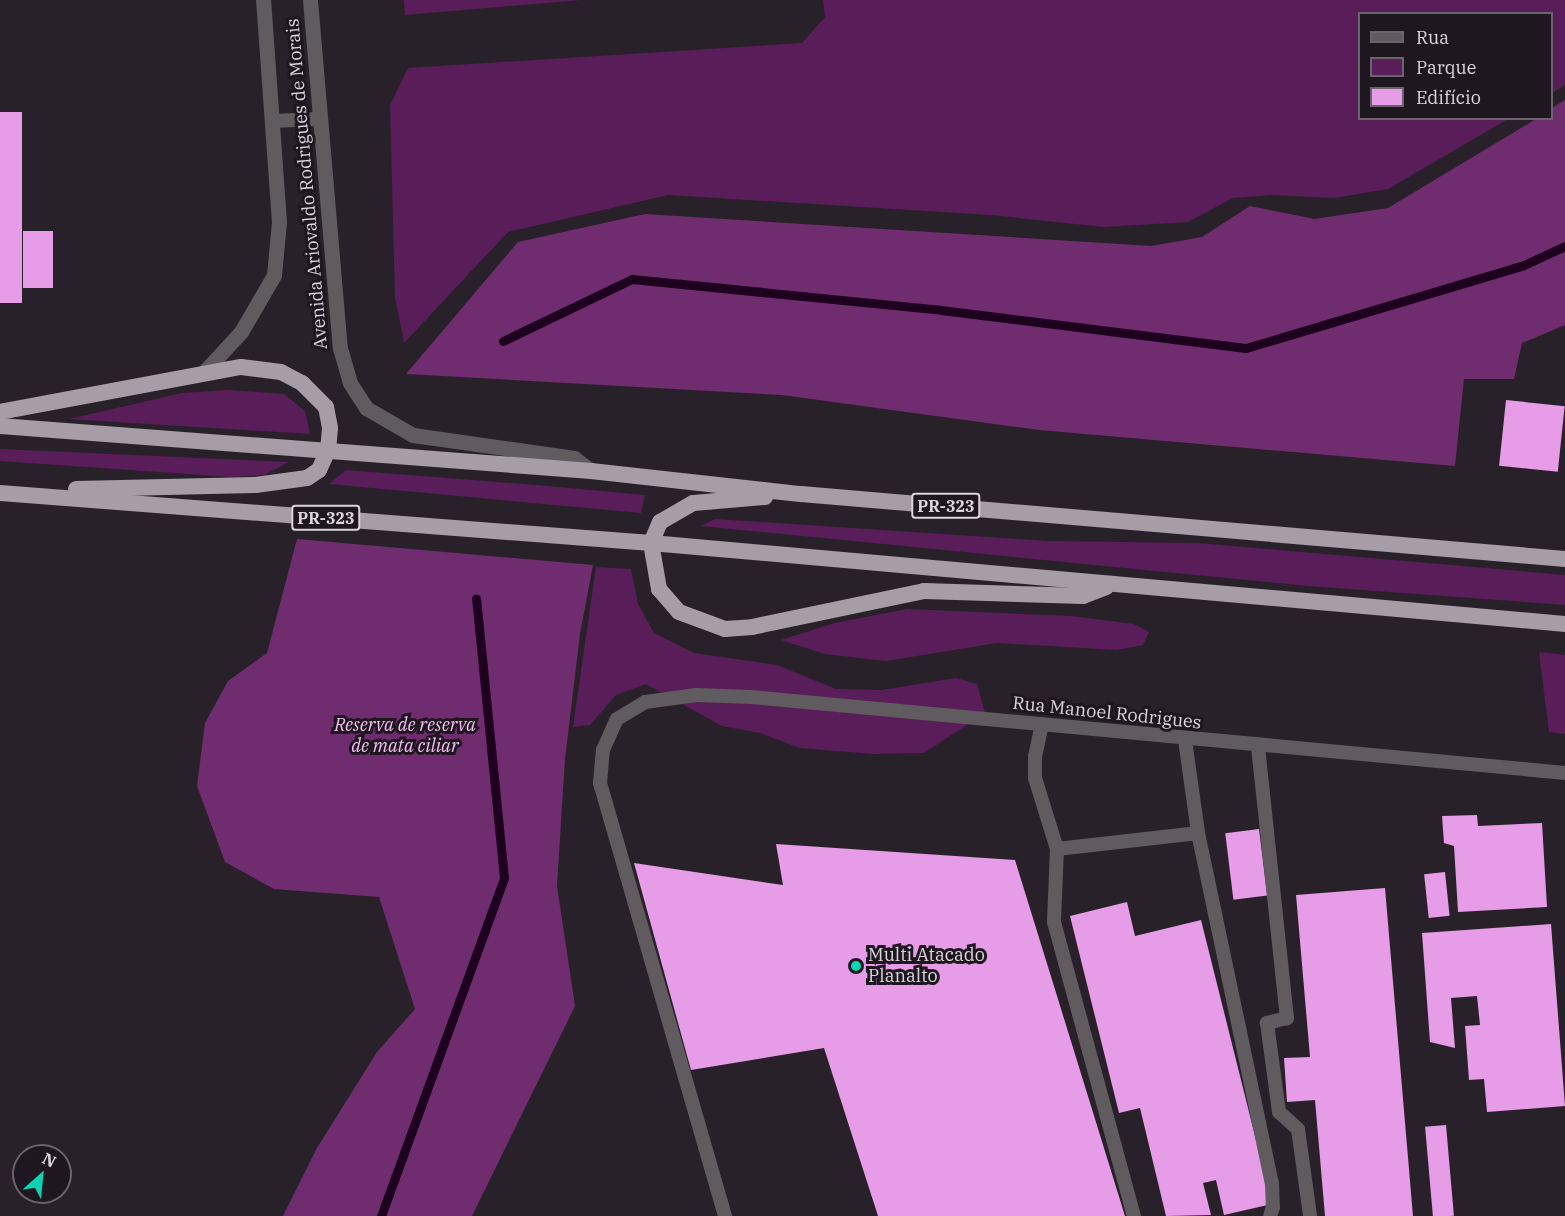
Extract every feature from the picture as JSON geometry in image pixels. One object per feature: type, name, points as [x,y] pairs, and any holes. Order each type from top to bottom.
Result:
[{"type":"highway","points":[[0,412],[241,367],[281,372],[302,383],[326,408],[330,428],[328,450],[319,470],[307,478],[287,483],[0,492]]},
{"type":"highway","name":"PR-323","points":[[0,426],[591,471],[801,494],[1565,559]]},
{"type":"highway","name":"PR-323","points":[[0,492],[651,543],[1565,624]]},
{"type":"highway","points":[[801,494],[693,503],[660,522],[651,543],[659,589],[679,612],[725,629],[752,627],[924,591],[1083,596],[1110,585]]},
{"type":"street","name":"Avenida Ariovaldo Rodrigues de Morais","points":[[203,373],[241,332],[274,275],[279,222],[264,0]]},
{"type":"street","name":"Avenida Ariovaldo Rodrigues de Morais","points":[[310,0],[318,119],[340,348],[350,383],[366,408],[412,435],[574,458],[591,471]]},
{"type":"lane","points":[[273,121],[318,119]]},
{"type":"lane","name":"Rua Manoel Rodrigues","points":[[725,1216],[600,783],[603,750],[617,719],[645,702],[697,695],[751,697],[1258,747],[1565,773]]},
{"type":"lane","points":[[1042,724],[1035,756],[1035,778],[1057,849],[1054,922],[1134,1216]]},
{"type":"lane","points":[[1185,740],[1198,833],[1272,1183],[1270,1216]]},
{"type":"lane","points":[[1258,747],[1287,1018],[1267,1023],[1279,1112],[1298,1128],[1310,1216]]},
{"type":"lane","points":[[1057,849],[1198,833]]},
{"type":"green space","points":[[404,0],[581,0],[405,15]]},
{"type":"green space","points":[[823,0],[1565,0],[1565,85],[1553,92],[1553,12],[1358,12],[1358,120],[1506,120],[1388,189],[1334,198],[1273,195],[1233,198],[1188,222],[1104,227],[991,215],[668,195],[508,232],[404,343],[395,297],[390,105],[408,68],[802,43],[825,17]]},
{"type":"green space","points":[[1565,100],[1565,325],[1522,343],[1514,379],[1464,379],[1455,466],[1039,430],[782,395],[406,374],[518,242],[645,214],[1151,246],[1202,237],[1250,206],[1314,219],[1388,208],[1534,120],[1553,120],[1553,107]]},
{"type":"green space","points":[[228,390],[284,394],[305,411],[310,434],[69,419],[182,393]]},
{"type":"green space","points":[[0,449],[289,462],[264,475],[231,477],[0,461]]},
{"type":"green space","points":[[346,470],[645,495],[641,513],[329,484]]},
{"type":"green space","points":[[715,519],[1049,541],[1198,543],[1565,575],[1565,605],[1308,586],[701,526]]},
{"type":"green space","name":"Reserva de reserva de mata ciliar","points":[[297,539],[593,565],[580,634],[565,759],[557,886],[575,1006],[472,1216],[283,1216],[317,1148],[377,1052],[415,1009],[379,897],[274,889],[225,862],[197,786],[205,723],[228,681],[267,653]]},
{"type":"green space","points":[[596,567],[631,569],[638,604],[654,633],[694,653],[777,665],[836,689],[882,690],[956,678],[977,684],[985,713],[924,753],[874,754],[800,748],[760,733],[722,726],[646,684],[616,695],[590,725],[573,727]]},
{"type":"green space","points":[[907,609],[1071,616],[1134,624],[1149,632],[1143,645],[1117,650],[997,643],[886,661],[825,654],[781,640],[835,623]]},
{"type":"green space","points":[[1539,652],[1565,655],[1565,734],[1549,732]]},
{"type":"building","points":[[0,112],[22,112],[22,303],[0,303]]},
{"type":"building","points":[[23,231],[53,231],[53,288],[23,288]]},
{"type":"building","points":[[1506,400],[1565,406],[1558,472],[1499,466]]},
{"type":"building","points":[[1477,815],[1478,826],[1542,823],[1547,907],[1458,912],[1454,846],[1444,843],[1442,816]]},
{"type":"building","points":[[1259,829],[1267,896],[1233,900],[1225,833]]},
{"type":"building","name":"Multi Atacado Planalto","points":[[776,844],[1015,860],[1125,1216],[878,1216],[824,1048],[691,1070],[634,863],[783,885]]},
{"type":"building","points":[[1445,872],[1450,916],[1429,918],[1424,874]]},
{"type":"building","points":[[1385,888],[1413,1216],[1325,1216],[1315,1100],[1287,1102],[1284,1058],[1310,1057],[1296,895]]},
{"type":"building","points":[[1127,902],[1135,936],[1201,920],[1272,1204],[1224,1215],[1216,1180],[1203,1183],[1211,1215],[1166,1216],[1140,1108],[1119,1113],[1070,916]]},
{"type":"building","points":[[1551,924],[1565,1106],[1487,1112],[1484,1079],[1469,1080],[1465,1026],[1480,1025],[1477,996],[1451,998],[1455,1048],[1430,1042],[1422,933]]},
{"type":"building","points":[[1446,1125],[1454,1216],[1433,1216],[1425,1127]]},
{"type":"waterway","points":[[503,341],[632,279],[941,310],[1246,348],[1524,265],[1565,246]]},
{"type":"waterway","points":[[381,1216],[504,878],[476,598]]},
{"type":"place","name":"Multi Atacado Planalto","points":[[856,966]]}]
